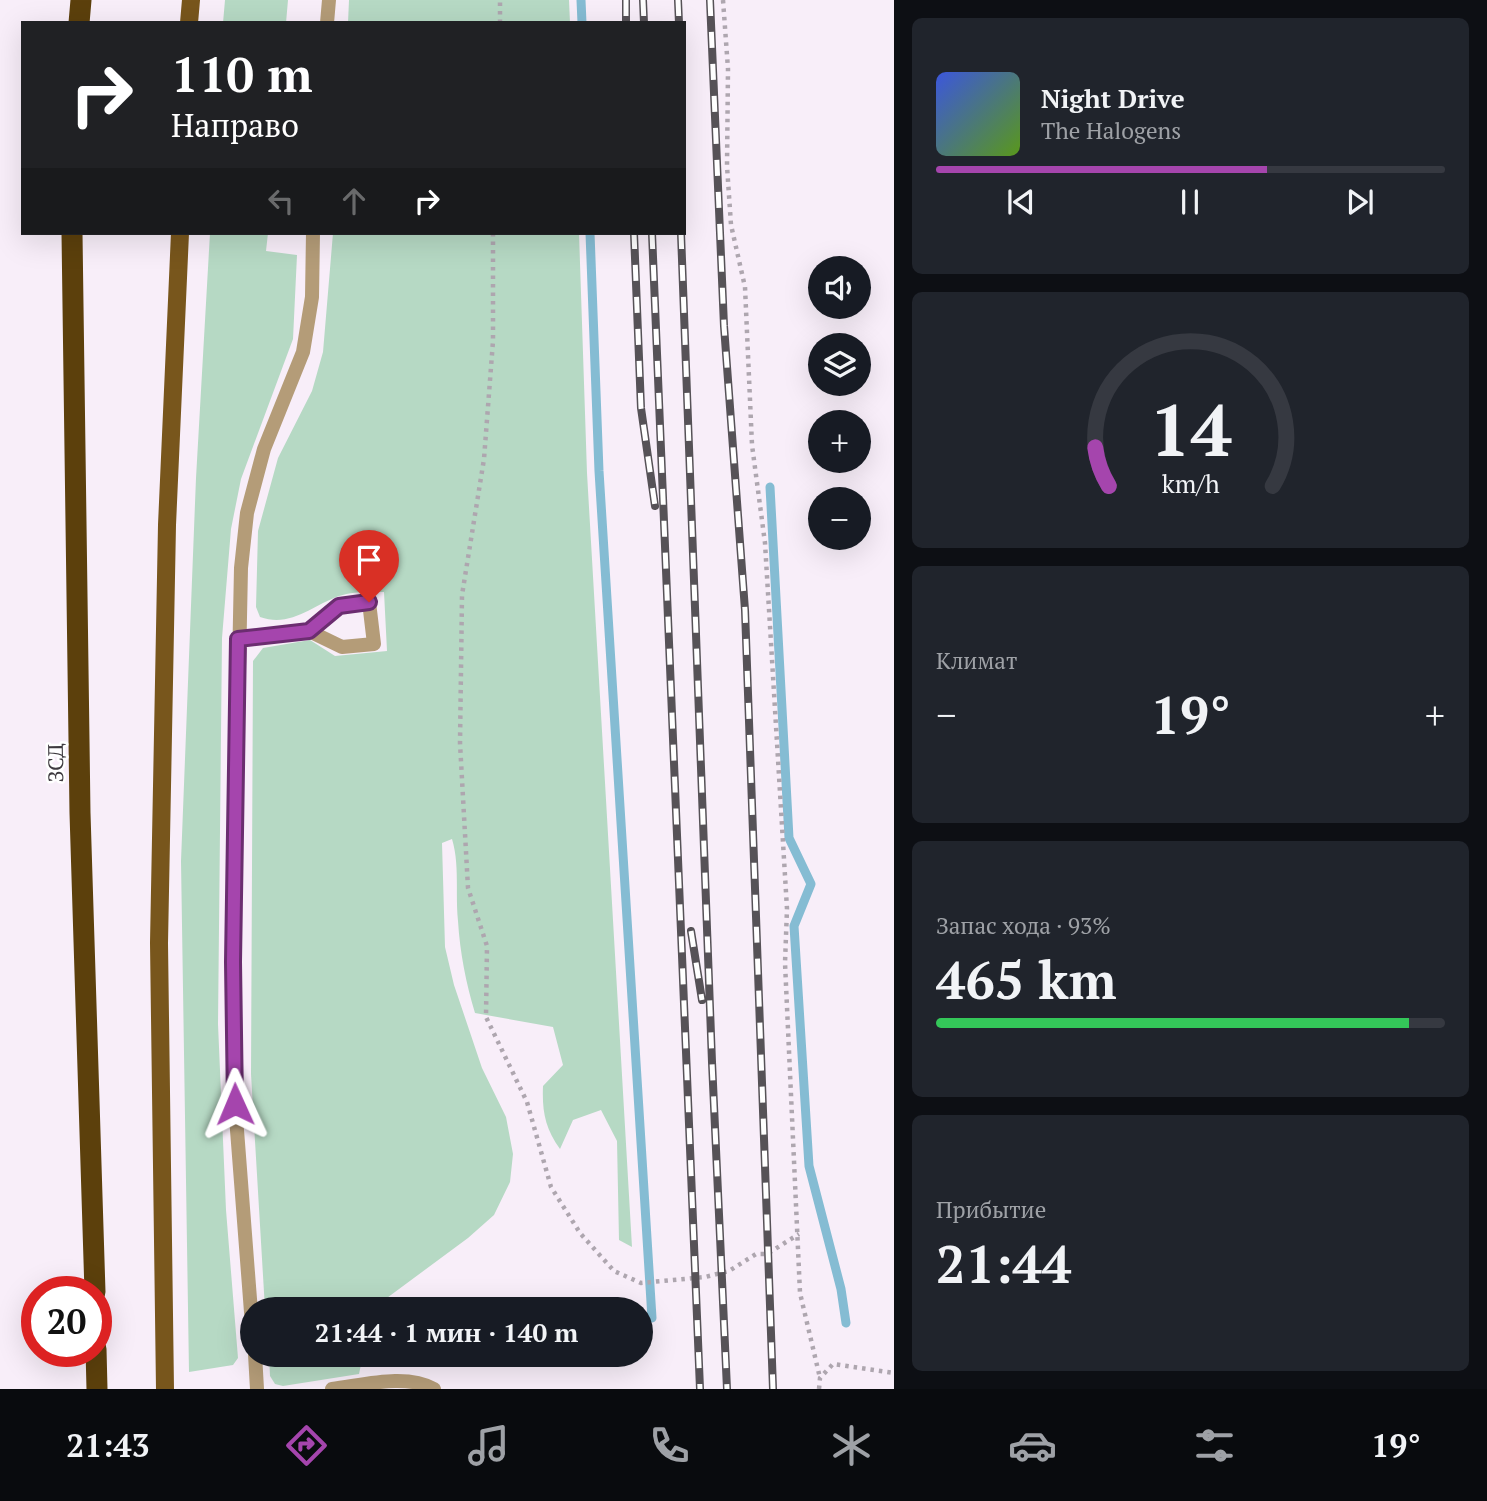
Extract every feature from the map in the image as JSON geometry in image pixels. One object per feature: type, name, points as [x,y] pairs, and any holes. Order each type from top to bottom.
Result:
[{"type":"highway","points":[[79,21],[81,0]]},
{"type":"highway","name":"ЗСД","points":[[72,235],[80,813],[94,1276]]},
{"type":"highway","points":[[96,1367],[97,1389]]},
{"type":"main road","points":[[189,21],[191,0]]},
{"type":"main road","points":[[165,1389],[159,943],[167,525],[180,235]]},
{"type":"lane","points":[[327,21],[329,0]]},
{"type":"lane","points":[[250,1297],[235,1104],[233,962],[238,639],[247,513],[264,449],[303,352],[312,297],[313,235]]},
{"type":"lane","points":[[238,639],[309,631],[342,647],[374,644],[369,602],[339,606],[309,631]]},
{"type":"lane","points":[[256,1367],[257,1389]]},
{"type":"lane","points":[[332,1389],[422,1382],[434,1389]]},
{"type":"path","points":[[500,0],[500,21]]},
{"type":"path","points":[[723,0],[728,69],[727,166],[734,242],[745,287],[752,445],[765,543],[787,909],[785,963],[800,1293],[820,1378],[819,1389]]},
{"type":"path","points":[[493,235],[494,341],[484,459],[462,595],[460,743],[468,888],[487,946],[486,1017],[527,1102],[551,1187],[580,1233],[600,1259],[614,1271],[641,1283],[705,1277],[729,1271],[756,1254],[767,1254],[799,1234]]},
{"type":"path","points":[[820,1378],[833,1364],[894,1373]]},
{"type":"green space","points":[[225,0],[288,0],[286,21],[223,21]]},
{"type":"green space","points":[[349,0],[569,0],[570,21],[348,21]]},
{"type":"green space","points":[[210,235],[268,235],[266,251],[297,255],[293,339],[241,479],[231,529],[222,638],[218,1024],[226,1210],[238,1358],[233,1365],[189,1372],[181,861],[196,478]]},
{"type":"green space","points":[[333,235],[579,235],[587,473],[632,1247],[619,1240],[617,1141],[601,1110],[573,1120],[560,1149],[548,1126],[543,1103],[543,1086],[563,1065],[553,1027],[475,1013],[460,945],[456,859],[452,839],[442,843],[445,947],[454,985],[482,1068],[506,1117],[513,1154],[510,1182],[494,1215],[468,1238],[388,1297],[264,1297],[251,1074],[253,661],[263,648],[310,640],[335,656],[387,651],[384,592],[344,594],[282,620],[260,617],[256,607],[258,531],[278,458],[312,391],[323,352]]},
{"type":"green space","points":[[270,1367],[360,1367],[359,1374],[283,1386],[275,1384],[270,1376]]},
{"type":"waterway","points":[[581,0],[582,21]]},
{"type":"waterway","points":[[590,235],[599,471],[651,1297]]},
{"type":"waterway","points":[[770,487],[789,838],[811,884],[794,926],[809,1166],[841,1289],[846,1323]]},
{"type":"railway","points":[[626,0],[626,21]]},
{"type":"railway","points":[[643,0],[644,21]]},
{"type":"railway","points":[[678,0],[679,21]]},
{"type":"railway","points":[[710,0],[724,326],[745,610],[773,1389]]},
{"type":"railway","points":[[634,235],[641,408],[655,506]]},
{"type":"railway","points":[[652,235],[700,1389]]},
{"type":"railway","points":[[681,235],[727,1389]]},
{"type":"railway","points":[[691,931],[702,1000]]},
{"type":"route","points":[[235,1104],[233,962],[238,639],[309,631],[339,606],[369,602]]}]
